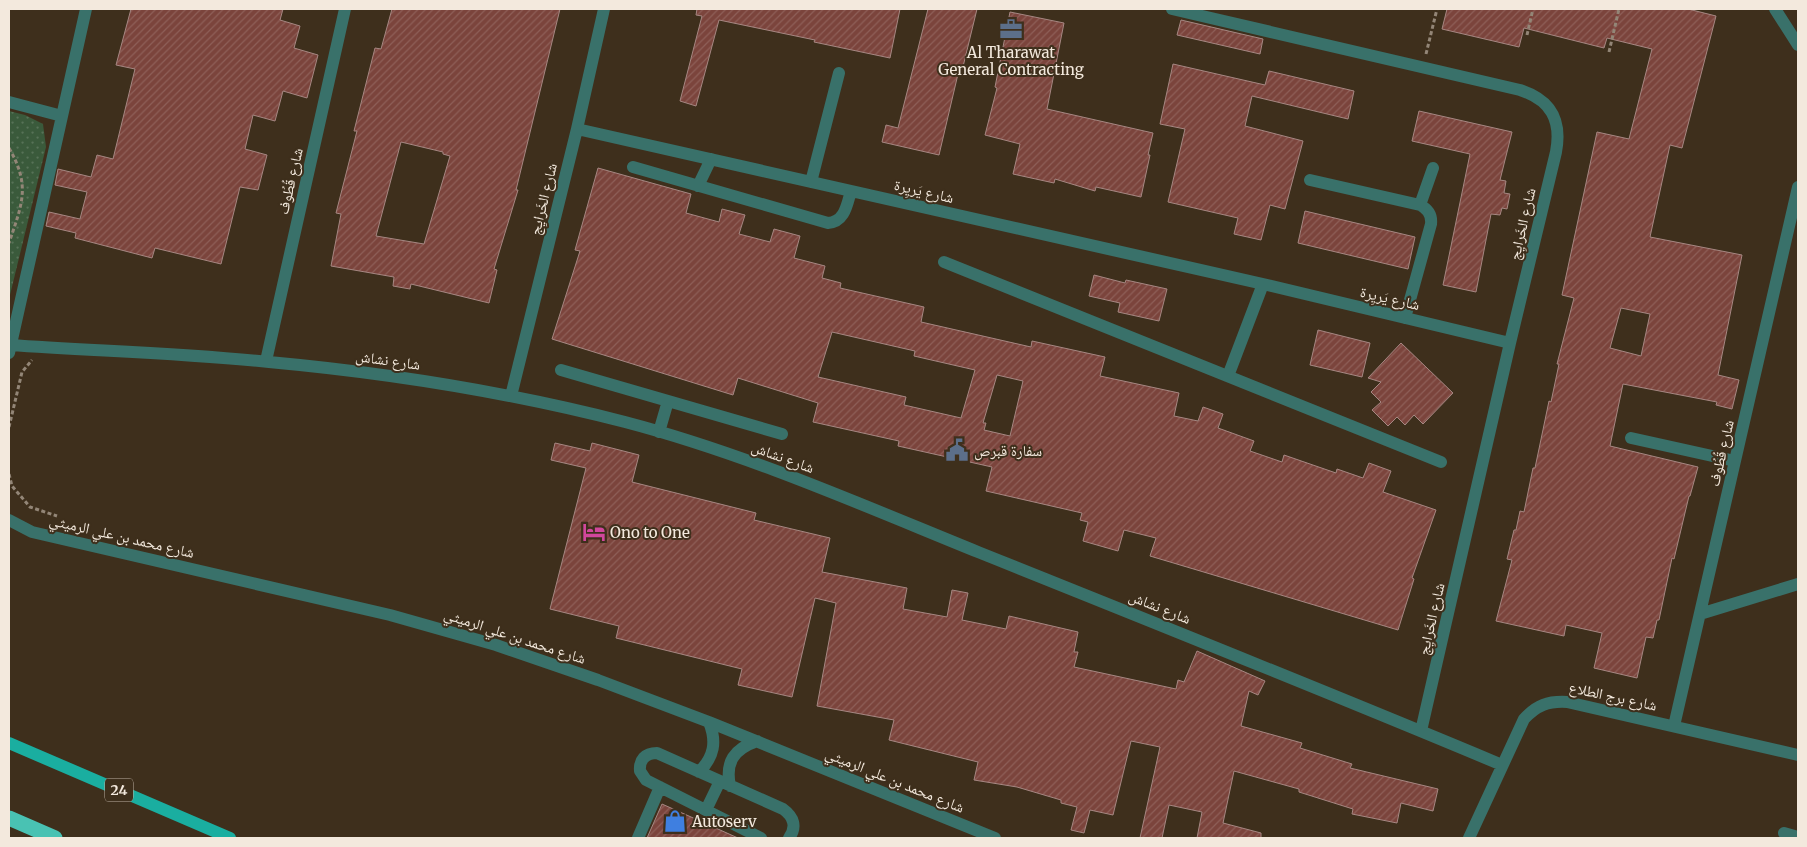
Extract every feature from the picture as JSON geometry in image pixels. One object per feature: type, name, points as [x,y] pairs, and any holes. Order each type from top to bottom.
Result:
[{"type":"highway","points":[[9,818],[55,838]]},
{"type":"main road","name":"24","points":[[9,742],[230,838]]},
{"type":"street","points":[[10,349],[86,9]]},
{"type":"street","name":"شارع قُطُوف","points":[[266,361],[345,9]]},
{"type":"street","name":"شارع الخَرايِج","points":[[510,396],[578,129],[604,9]]},
{"type":"street","name":"شارع الخَرايِج","points":[[1172,9],[1533,94],[1544,102],[1552,113],[1557,125],[1559,139],[1510,343],[1422,732]]},
{"type":"street","points":[[1775,9],[1797,41]]},
{"type":"street","points":[[811,182],[839,73]]},
{"type":"street","points":[[9,102],[62,116]]},
{"type":"street","name":"شارع يَريِرة","points":[[578,129],[1263,284],[1510,343]]},
{"type":"street","points":[[698,186],[712,160]]},
{"type":"street","points":[[633,168],[828,223],[841,218],[851,191]]},
{"type":"street","points":[[1420,205],[1433,168]]},
{"type":"street","points":[[1310,180],[1420,205],[1428,211],[1431,224],[1405,318]]},
{"type":"street","name":"شارع قُطُوف","points":[[1674,726],[1798,187]]},
{"type":"street","points":[[944,262],[1441,462]]},
{"type":"street","points":[[1228,376],[1263,284]]},
{"type":"street","name":"شارع نشاش","points":[[10,349],[266,361],[352,371],[445,384],[510,396],[659,432],[777,470],[1502,765]]},
{"type":"street","points":[[561,370],[782,434]]},
{"type":"street","points":[[659,432],[668,401]]},
{"type":"street","points":[[1631,438],[1735,461]]},
{"type":"street","name":"شارع محمد بن علي الرميثي","points":[[9,520],[32,532],[390,615],[496,645],[598,680],[710,722],[995,838]]},
{"type":"street","points":[[1700,614],[1798,584]]},
{"type":"street","name":"شارع برج الطلاع","points":[[1469,838],[1524,719],[1532,710],[1543,704],[1555,701],[1567,702],[1798,755]]},
{"type":"street","points":[[699,772],[707,764],[712,754],[714,743],[710,722]]},
{"type":"street","points":[[706,810],[725,784],[730,762],[736,752],[746,745],[757,742]]},
{"type":"street","points":[[761,838],[646,780],[640,771],[641,761],[647,754],[657,753],[788,813],[792,817],[794,828],[788,838]]},
{"type":"street","points":[[638,838],[660,787]]},
{"type":"street","points":[[1784,833],[1798,837]]},
{"type":"path","points":[[1423,67],[1437,9]]},
{"type":"path","points":[[1527,35],[1532,9]]},
{"type":"path","points":[[1609,52],[1619,9]]},
{"type":"path","points":[[9,148],[18,164],[23,190],[20,209],[9,243]]},
{"type":"path","points":[[9,427],[22,372],[32,360],[40,360]]},
{"type":"path","points":[[9,474],[12,486],[30,507],[57,516]]},
{"type":"green space","points":[[9,111],[25,115],[43,124],[46,147],[9,299]]},
{"type":"building","points":[[131,9],[283,9],[280,20],[300,26],[294,48],[318,55],[307,98],[283,91],[275,121],[253,115],[245,149],[267,155],[258,190],[240,187],[221,264],[155,248],[152,258],[75,238],[76,233],[46,226],[49,212],[80,219],[87,192],[55,185],[58,169],[91,177],[97,155],[113,159],[135,69],[116,65]]},
{"type":"building","points":[[392,9],[560,9],[516,190],[518,190],[494,269],[497,270],[489,303],[411,284],[410,289],[393,286],[394,277],[331,266],[341,214],[336,213],[357,131],[354,131],[375,48],[381,49]],"holes":[[[401,142],[443,152],[443,154],[450,156],[424,244],[376,236]]]},
{"type":"building","points":[[697,9],[900,9],[890,58],[719,20],[696,106],[680,101],[702,16],[696,15]]},
{"type":"building","points":[[928,9],[977,9],[961,75],[958,74],[939,155],[882,142],[886,125],[898,128]]},
{"type":"building","points":[[1447,9],[1688,9],[1716,16],[1682,148],[1670,145],[1650,237],[1742,255],[1718,375],[1739,380],[1732,409],[1716,405],[1717,402],[1623,384],[1610,446],[1698,467],[1674,559],[1672,558],[1659,620],[1657,620],[1653,638],[1646,637],[1637,678],[1594,668],[1602,633],[1566,625],[1564,636],[1496,621],[1512,560],[1507,559],[1514,530],[1516,530],[1520,511],[1524,512],[1549,401],[1551,402],[1559,364],[1557,364],[1574,298],[1562,295],[1597,132],[1629,139],[1652,49],[1607,38],[1604,48],[1524,28],[1519,47],[1442,29]],"holes":[[[1621,308],[1650,314],[1641,356],[1610,348]]]},
{"type":"building","points":[[1010,12],[1064,23],[1047,109],[1153,133],[1141,197],[1096,187],[1095,191],[1055,179],[1054,183],[1013,174],[1020,144],[985,135],[997,88],[995,87]]},
{"type":"building","points":[[1181,20],[1263,39],[1260,54],[1177,35]]},
{"type":"building","points":[[1173,64],[1265,85],[1269,71],[1354,91],[1348,119],[1252,96],[1245,126],[1303,141],[1285,209],[1270,205],[1261,240],[1234,234],[1238,218],[1168,202],[1185,129],[1160,124]]},
{"type":"building","points":[[1419,111],[1512,132],[1500,180],[1506,181],[1504,193],[1510,194],[1507,209],[1502,208],[1500,215],[1491,214],[1476,292],[1443,285],[1470,154],[1412,141]]},
{"type":"building","points":[[598,168],[691,194],[686,213],[719,222],[722,209],[745,215],[739,234],[770,242],[774,229],[800,236],[794,258],[825,266],[822,278],[841,283],[840,288],[924,307],[921,322],[1031,347],[1032,341],[1105,357],[1100,376],[1179,393],[1174,416],[1198,421],[1203,407],[1223,414],[1218,428],[1254,441],[1250,451],[1282,462],[1284,455],[1336,473],[1337,469],[1363,478],[1369,463],[1391,471],[1383,492],[1436,510],[1412,578],[1414,579],[1398,630],[1150,556],[1156,538],[1124,530],[1118,551],[1083,541],[1088,522],[1080,520],[1082,513],[986,491],[992,467],[898,446],[899,441],[813,422],[818,403],[738,378],[733,395],[552,339],[580,251],[575,250]],"holes":[[[832,332],[915,351],[914,356],[975,370],[961,418],[904,405],[906,397],[818,377]],[[997,375],[1023,381],[1010,436],[984,430],[986,423],[983,423]]]},
{"type":"building","points":[[1305,211],[1415,237],[1408,269],[1298,243]]},
{"type":"building","points":[[1094,275],[1125,283],[1126,280],[1167,289],[1159,321],[1118,312],[1120,303],[1089,296]]},
{"type":"building","points":[[1318,330],[1370,343],[1362,377],[1310,365]]},
{"type":"building","points":[[1401,343],[1453,393],[1423,424],[1414,415],[1405,425],[1397,417],[1388,426],[1372,410],[1381,402],[1371,392],[1381,382],[1368,378]]},
{"type":"building","points":[[555,443],[590,451],[592,443],[639,455],[632,482],[756,513],[754,520],[830,538],[822,572],[907,588],[903,609],[947,617],[952,590],[968,593],[962,620],[1006,629],[1009,616],[1078,632],[1074,652],[1078,652],[1074,667],[1176,689],[1178,680],[1184,682],[1197,651],[1265,681],[1258,695],[1249,691],[1241,726],[1302,743],[1300,748],[1352,764],[1350,768],[1438,789],[1433,811],[1401,803],[1397,823],[1352,814],[1353,809],[1299,792],[1299,789],[1234,771],[1223,823],[1261,833],[1261,838],[1197,838],[1202,812],[1169,805],[1162,838],[1140,838],[1160,747],[1131,741],[1113,815],[1090,810],[1084,833],[1071,830],[1077,807],[1061,803],[1061,800],[1017,787],[974,780],[978,762],[889,740],[894,720],[817,706],[836,603],[815,598],[792,697],[738,685],[742,669],[616,638],[619,626],[550,609],[586,468],[551,460]]},
{"type":"building","name":"Autoserv","points":[[662,804],[738,838],[647,838]]},
{"type":"place","name":"Al Tharawat General Contracting","points":[[1011,29]]},
{"type":"place","name":"سفارة قبرص","points":[[957,450]]},
{"type":"place","name":"Ono to One","points":[[594,532]]},
{"type":"place","name":"Autoserv","points":[[675,821]]}]
